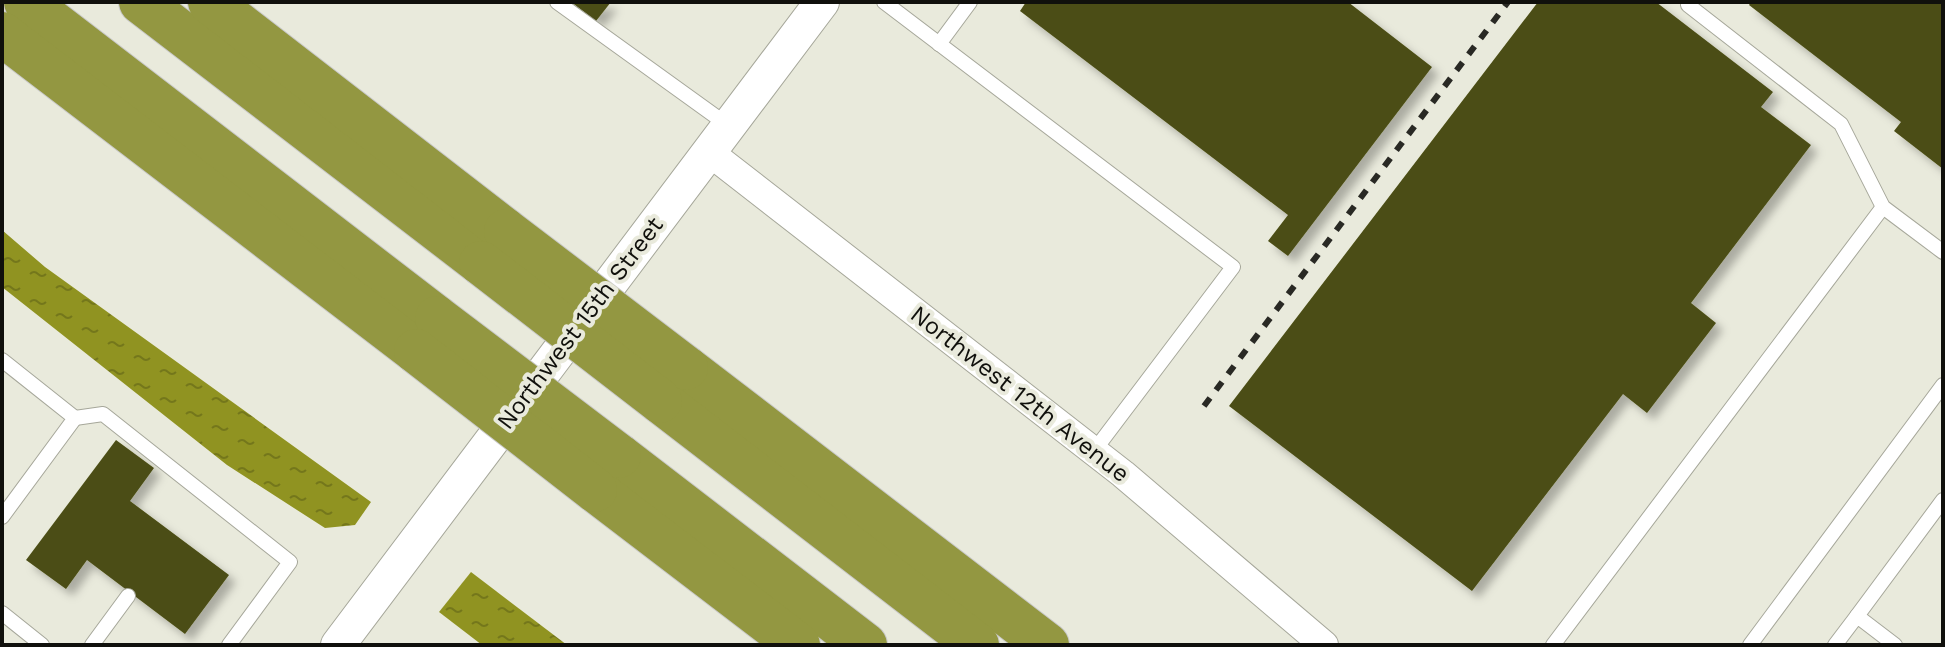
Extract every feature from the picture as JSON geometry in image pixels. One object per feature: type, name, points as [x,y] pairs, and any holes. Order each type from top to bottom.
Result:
[{"type":"highway","points":[[26,2],[427,334],[607,473],[865,645]]},
{"type":"highway","points":[[141,2],[494,247],[673,385],[1047,645]]},
{"type":"highway","points":[[210,2],[494,247]]},
{"type":"highway","points":[[2,34],[427,334]]},
{"type":"highway","points":[[673,385],[977,645]]},
{"type":"highway","points":[[607,473],[798,645]]},
{"type":"street","name":"Northwest 15th Street","points":[[338,645],[822,2]]},
{"type":"street","name":"Northwest 12th Avenue","points":[[719,139],[1324,645]]},
{"type":"lane","points":[[557,2],[719,139]]},
{"type":"lane","points":[[884,2],[1233,267],[1094,451]]},
{"type":"lane","points":[[939,44],[970,2]]},
{"type":"lane","points":[[1688,5],[1841,124],[1883,207],[1943,252]]},
{"type":"lane","points":[[1553,645],[1883,207]]},
{"type":"lane","points":[[2,360],[75,418]]},
{"type":"lane","points":[[1750,645],[1943,385]]},
{"type":"lane","points":[[2,517],[75,418],[103,414],[290,562],[229,645]]},
{"type":"lane","points":[[1835,645],[1943,500]]},
{"type":"lane","points":[[92,645],[128,596]]},
{"type":"lane","points":[[2,613],[42,645]]},
{"type":"lane","points":[[1857,616],[1895,645]]},
{"type":"water","points":[[2,230],[45,267],[371,502],[355,525],[325,528],[227,465],[2,287]]},
{"type":"water","points":[[471,572],[567,645],[482,645],[439,612]]},
{"type":"building","points":[[571,2],[611,2],[596,21]]},
{"type":"building","points":[[1026,2],[1348,2],[1432,67],[1288,256],[1268,241],[1288,215],[1020,11]]},
{"type":"building","points":[[1538,2],[1656,2],[1773,92],[1761,107],[1811,145],[1691,303],[1716,323],[1647,413],[1623,394],[1472,591],[1229,406]]},
{"type":"building","points":[[1751,2],[1943,2],[1943,169],[1894,131],[1901,122],[1749,5]]},
{"type":"building","points":[[116,440],[154,468],[130,501],[229,575],[185,634],[87,560],[66,589],[26,560]]},
{"type":"railway","points":[[1204,406],[1508,2]]}]
